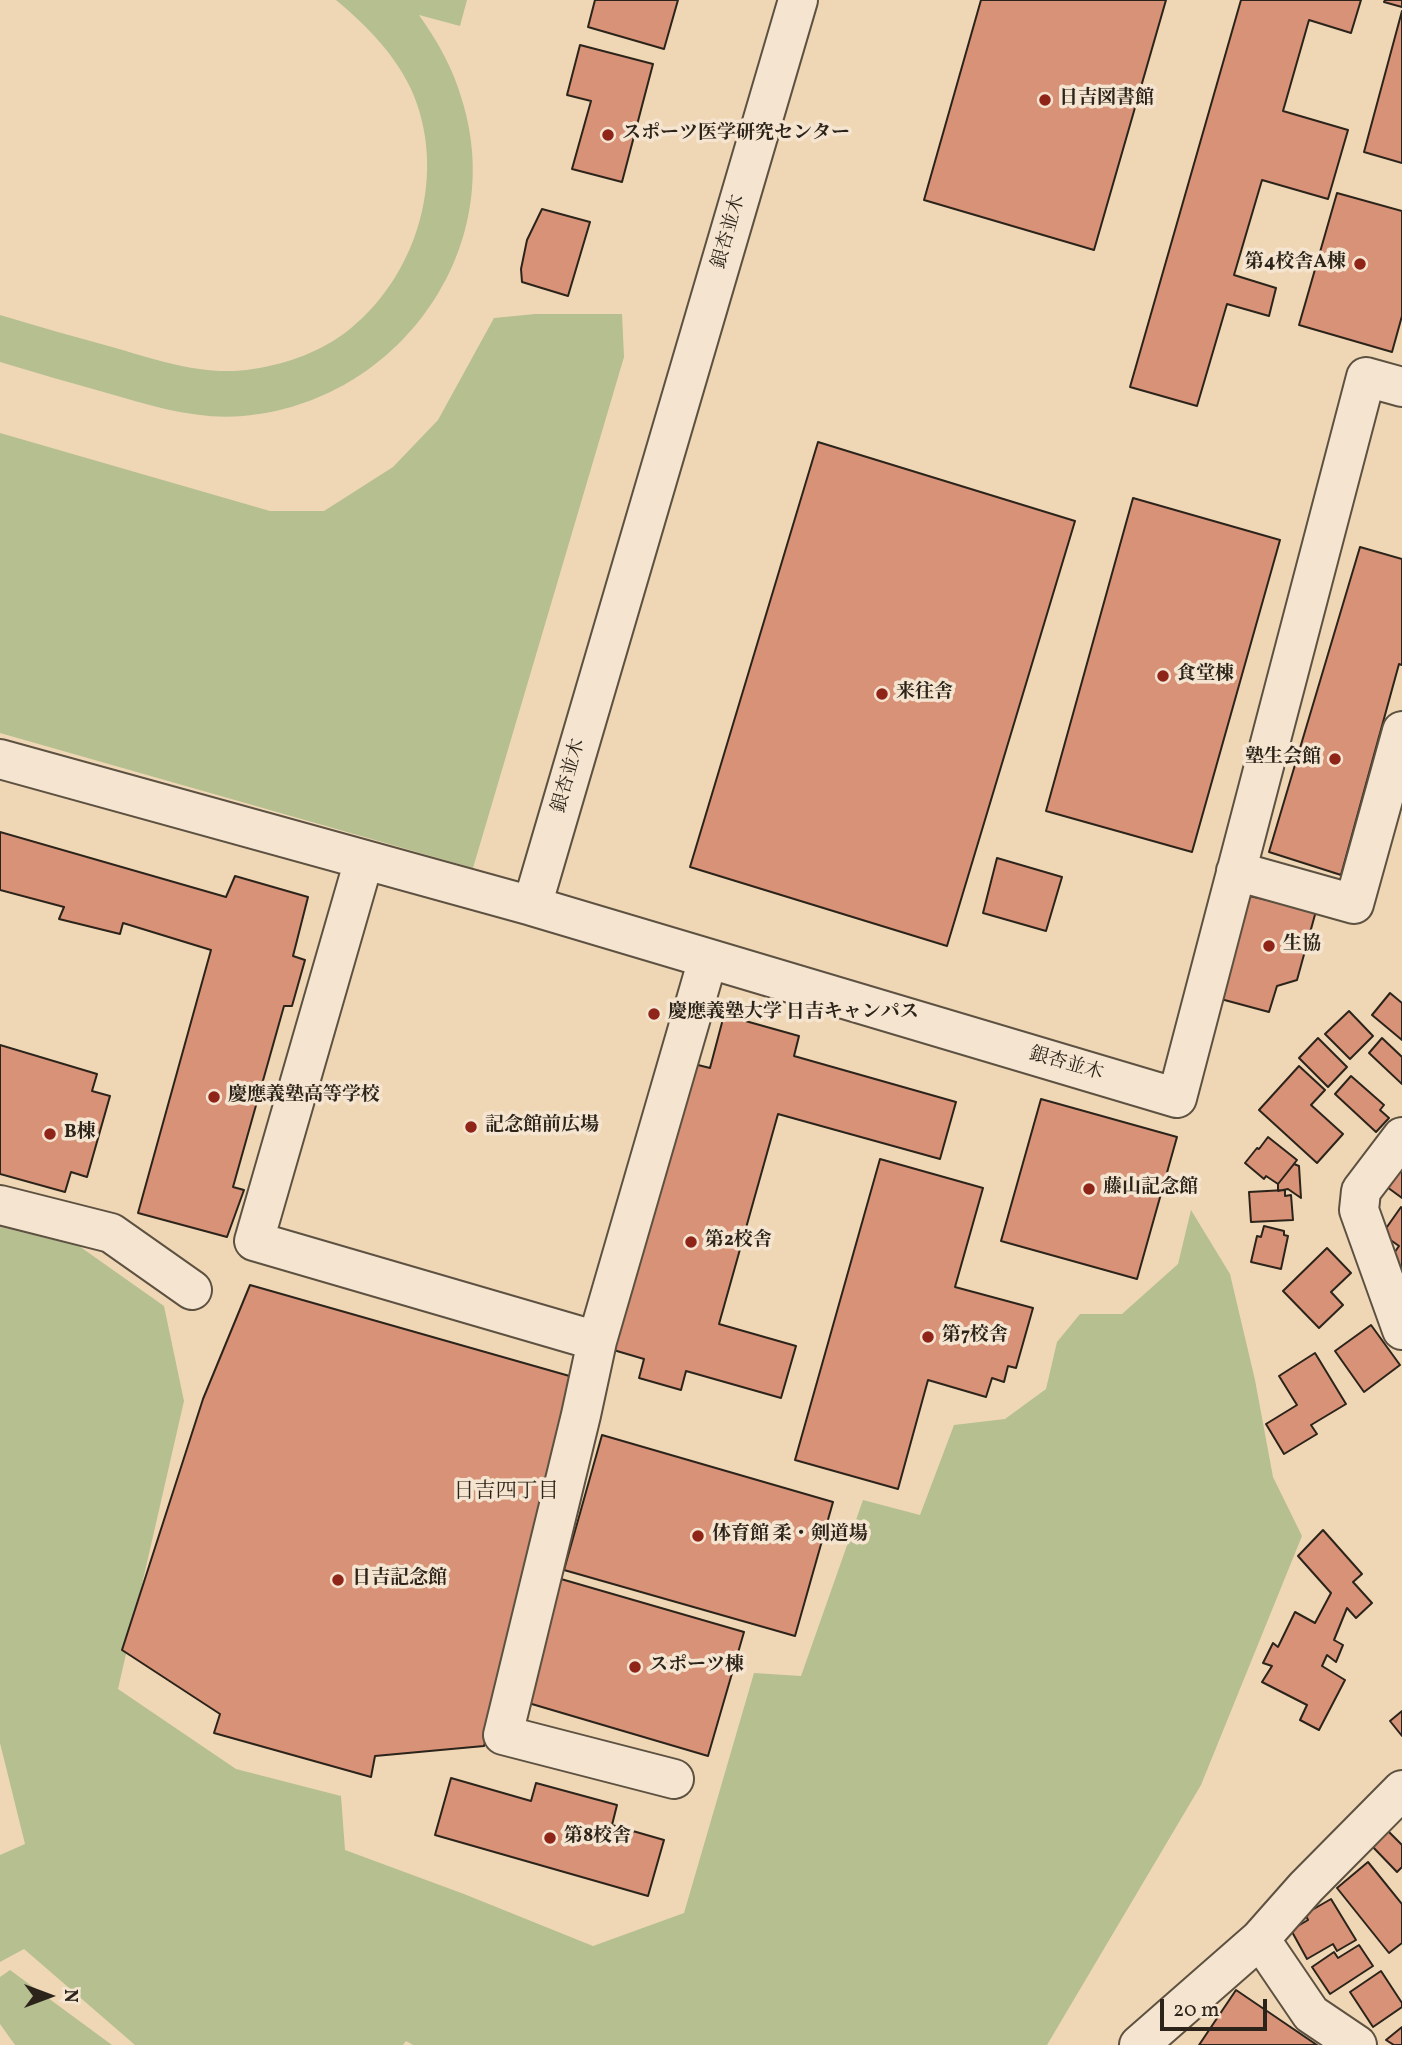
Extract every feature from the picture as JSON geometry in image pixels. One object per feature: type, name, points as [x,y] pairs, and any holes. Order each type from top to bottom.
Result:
[{"type":"street","name":"銀杏並木","points":[[798,0],[532,906],[1177,1098],[1236,871]]},
{"type":"street","points":[[1402,387],[1366,377],[1236,871],[1354,904],[1402,732]]},
{"type":"street","points":[[0,759],[532,906]]},
{"type":"street","points":[[364,860],[254,1241],[597,1341]]},
{"type":"street","points":[[674,1779],[503,1735],[597,1341],[708,959]]},
{"type":"street","points":[[1402,1137],[1361,1191],[1359,1210],[1402,1330]]},
{"type":"street","points":[[0,1205],[111,1233],[192,1290]]},
{"type":"street","points":[[1139,2045],[1260,1939],[1306,1886],[1402,1790]]},
{"type":"street","points":[[1260,1939],[1311,2014],[1357,2045]]},
{"type":"green space","points":[[336,0],[467,0],[460,26],[419,15],[444,56],[462,100],[472,156],[469,211],[454,262],[428,309],[392,350],[349,382],[299,405],[226,417],[157,407],[0,362],[0,315],[164,362],[199,369],[235,371],[279,364],[316,350],[350,329],[374,306],[394,279],[409,250],[420,219],[426,186],[427,153],[422,121],[404,76],[378,40]]},
{"type":"green space","points":[[535,314],[622,314],[624,357],[473,868],[0,733],[0,433],[270,511],[324,511],[393,467],[438,420],[494,318]]},
{"type":"green space","points":[[1191,1210],[1230,1274],[1255,1380],[1273,1477],[1302,1536],[1201,1785],[1047,2045],[413,2045],[406,2041],[403,2045],[135,2045],[24,1949],[0,1962],[0,1855],[25,1844],[0,1743],[0,1227],[79,1246],[164,1306],[184,1401],[118,1689],[236,1769],[341,1796],[345,1850],[593,1946],[684,1913],[754,1673],[801,1676],[863,1500],[920,1515],[954,1425],[1005,1419],[1046,1389],[1057,1342],[1080,1314],[1122,1314],[1178,1264]]},
{"type":"green space","points":[[10,1970],[112,2045],[15,2045],[0,2024],[0,1977]]},
{"type":"building","points":[[595,0],[678,0],[664,49],[588,27]]},
{"type":"building","name":"日吉図書館","points":[[981,0],[1166,0],[1094,250],[924,200]]},
{"type":"building","points":[[1241,0],[1361,0],[1351,33],[1309,20],[1283,111],[1348,130],[1328,199],[1262,180],[1234,275],[1276,288],[1269,316],[1227,304],[1197,406],[1130,387]]},
{"type":"building","points":[[1402,0],[1402,7],[1384,2]]},
{"type":"building","points":[[1402,11],[1402,163],[1364,152]]},
{"type":"building","name":"スポーツ医学研究センター","points":[[580,45],[653,64],[622,182],[572,169],[591,101],[567,95]]},
{"type":"building","name":"第4校舎A棟","points":[[1337,193],[1402,211],[1402,316],[1392,352],[1299,325]]},
{"type":"building","points":[[542,209],[590,222],[568,296],[522,282],[521,269],[527,240]]},
{"type":"building","name":"来往舎","points":[[818,442],[1075,521],[947,946],[690,867]]},
{"type":"building","name":"食堂棟","points":[[1133,498],[1280,540],[1192,852],[1046,811]]},
{"type":"building","name":"塾生会館","points":[[1360,547],[1402,559],[1402,665],[1399,664],[1341,875],[1269,852]]},
{"type":"building","name":"慶應義塾高等学校","points":[[0,832],[226,897],[235,876],[308,897],[293,956],[305,960],[292,1006],[284,1006],[233,1187],[244,1190],[227,1237],[138,1213],[211,950],[123,923],[120,934],[59,919],[64,907],[0,890]]},
{"type":"building","points":[[997,858],[1062,877],[1046,931],[983,913]]},
{"type":"building","name":"生協","points":[[1245,895],[1316,911],[1297,980],[1277,986],[1269,1012],[1217,998]]},
{"type":"building","points":[[1390,993],[1402,1003],[1402,1040],[1372,1015]]},
{"type":"building","points":[[1349,1011],[1373,1036],[1350,1059],[1325,1034]]},
{"type":"building","name":"第2校舎","points":[[724,1015],[799,1036],[794,1056],[956,1102],[940,1159],[778,1114],[719,1324],[796,1346],[781,1398],[686,1371],[681,1390],[639,1378],[644,1359],[610,1349],[690,1063],[710,1068]]},
{"type":"building","points":[[1318,1038],[1347,1067],[1328,1087],[1299,1058]]},
{"type":"building","points":[[1382,1038],[1402,1057],[1402,1084],[1369,1053]]},
{"type":"building","name":"B棟","points":[[0,1045],[97,1074],[92,1091],[110,1096],[87,1177],[71,1172],[65,1192],[0,1174]]},
{"type":"building","points":[[1299,1066],[1325,1090],[1311,1105],[1343,1134],[1317,1163],[1259,1110]]},
{"type":"building","points":[[1351,1076],[1384,1105],[1380,1110],[1389,1118],[1376,1132],[1335,1094]]},
{"type":"building","name":"藤山記念館","points":[[1041,1099],[1177,1137],[1137,1279],[1001,1241]]},
{"type":"building","points":[[1268,1137],[1297,1160],[1278,1184],[1266,1176],[1264,1179],[1245,1163]]},
{"type":"building","name":"第7校舎","points":[[880,1159],[983,1188],[955,1287],[1033,1308],[1016,1368],[1008,1366],[1004,1382],[992,1378],[986,1397],[928,1380],[898,1489],[795,1460]]},
{"type":"building","points":[[1294,1164],[1299,1166],[1301,1198],[1288,1189],[1278,1191],[1278,1184]]},
{"type":"building","points":[[1402,1167],[1402,1198],[1387,1187]]},
{"type":"building","points":[[1285,1190],[1285,1196],[1291,1195],[1293,1220],[1251,1222],[1249,1192]]},
{"type":"building","points":[[1401,1207],[1402,1268],[1390,1259],[1399,1246],[1382,1234]]},
{"type":"building","points":[[1264,1226],[1284,1231],[1284,1235],[1288,1236],[1281,1269],[1251,1262],[1257,1236],[1261,1237]]},
{"type":"building","points":[[1327,1248],[1351,1273],[1331,1292],[1343,1305],[1319,1328],[1283,1291]]},
{"type":"building","name":"日吉記念館","points":[[250,1285],[573,1377],[552,1509],[484,1746],[375,1756],[371,1777],[214,1733],[220,1714],[122,1650],[203,1399]]},
{"type":"building","points":[[1371,1325],[1400,1365],[1364,1392],[1335,1351]]},
{"type":"building","points":[[1315,1353],[1346,1404],[1311,1425],[1317,1434],[1284,1454],[1266,1424],[1297,1405],[1279,1376]]},
{"type":"building","name":"体育館 柔・剣道場","points":[[602,1435],[833,1502],[795,1636],[564,1570]]},
{"type":"building","points":[[1323,1530],[1362,1574],[1353,1582],[1372,1603],[1356,1618],[1347,1608],[1334,1640],[1343,1645],[1336,1662],[1327,1655],[1322,1666],[1345,1680],[1319,1730],[1300,1720],[1307,1705],[1262,1682],[1272,1666],[1263,1663],[1273,1643],[1278,1647],[1295,1612],[1315,1623],[1331,1593],[1298,1556]]},
{"type":"building","name":"スポーツ棟","points":[[561,1579],[744,1632],[708,1756],[525,1702]]},
{"type":"building","points":[[1402,1711],[1402,1736],[1390,1721]]},
{"type":"building","name":"第8校舎","points":[[451,1778],[531,1801],[536,1783],[617,1805],[612,1825],[664,1840],[648,1896],[435,1835]]},
{"type":"building","points":[[1386,1829],[1402,1845],[1402,1867],[1397,1872],[1370,1844]]},
{"type":"building","points":[[1368,1862],[1402,1904],[1402,1943],[1389,1953],[1337,1888]]},
{"type":"building","points":[[1331,1899],[1356,1940],[1337,1951],[1333,1944],[1307,1959],[1291,1930],[1308,1920],[1305,1914]]},
{"type":"building","points":[[1359,1945],[1373,1966],[1330,1994],[1312,1967],[1334,1952],[1338,1958]]},
{"type":"building","points":[[1381,1971],[1402,2007],[1373,2027],[1350,1992]]},
{"type":"building","points":[[1236,1990],[1317,2045],[1199,2045]]},
{"type":"building","points":[[1402,2027],[1402,2045],[1394,2045],[1386,2040]]},
{"type":"place","name":"日吉図書館","points":[[1045,100]]},
{"type":"place","name":"スポーツ医学研究センター","points":[[608,135]]},
{"type":"place","name":"第4校舎A棟","points":[[1360,264]]},
{"type":"place","name":"食堂棟","points":[[1163,676]]},
{"type":"place","name":"来往舎","points":[[882,694]]},
{"type":"place","name":"塾生会館","points":[[1335,759]]},
{"type":"place","name":"生協","points":[[1269,946]]},
{"type":"place","name":"慶應義塾大学 日吉キャンパス","points":[[654,1014]]},
{"type":"place","name":"慶應義塾高等学校","points":[[214,1097]]},
{"type":"place","name":"記念館前広場","points":[[471,1127]]},
{"type":"place","name":"B棟","points":[[50,1134]]},
{"type":"place","name":"藤山記念館","points":[[1089,1189]]},
{"type":"place","name":"第2校舎","points":[[691,1242]]},
{"type":"place","name":"第7校舎","points":[[928,1337]]},
{"type":"place","name":"体育館 柔・剣道場","points":[[698,1536]]},
{"type":"place","name":"日吉記念館","points":[[338,1580]]},
{"type":"place","name":"スポーツ棟","points":[[635,1667]]},
{"type":"place","name":"第8校舎","points":[[550,1838]]},
{"type":"district","name":"日吉四丁目","points":[[506,1493]]}]
